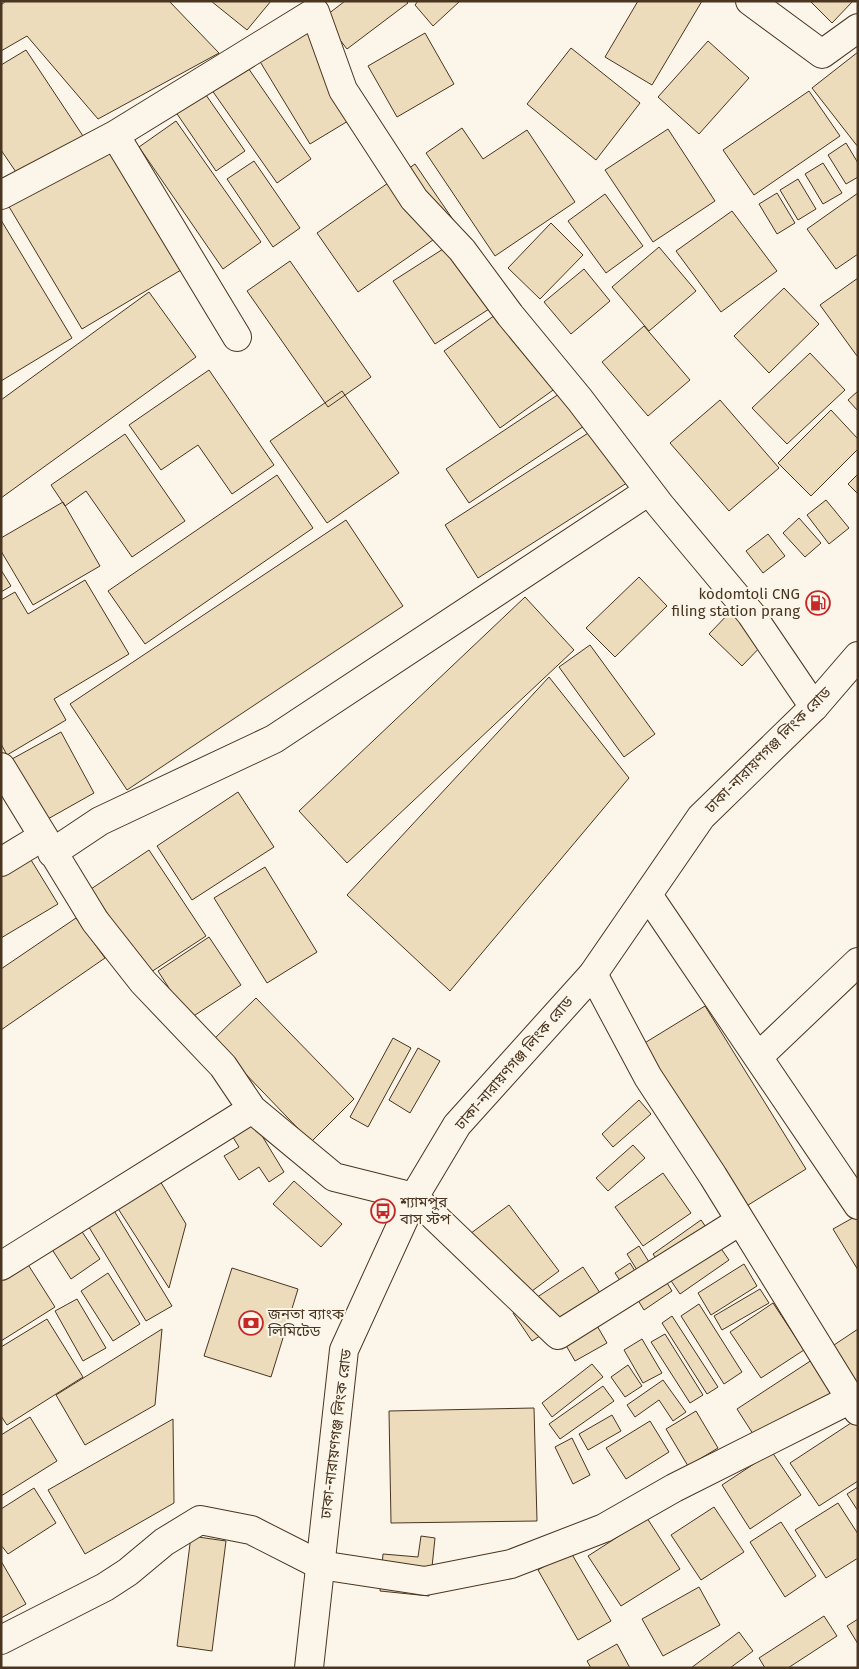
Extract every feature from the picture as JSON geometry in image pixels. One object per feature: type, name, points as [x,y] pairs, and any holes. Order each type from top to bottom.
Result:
[{"type":"main road","points":[[750,1],[822,54],[858,28]]},
{"type":"main road","points":[[1,195],[115,135],[321,6],[343,90],[414,199],[462,250],[510,315],[560,375],[649,491],[751,614],[814,707]]},
{"type":"main road","points":[[115,135],[237,337]]},
{"type":"main road","points":[[1,862],[47,845],[274,739],[649,491]]},
{"type":"main road","name":"ঢাকা-নারায়ণগঞ্জ লিংক রোড","points":[[309,1668],[344,1350],[414,1197],[457,1125],[593,974],[701,817],[814,707],[858,656]]},
{"type":"main road","points":[[1,767],[95,921],[143,982],[222,1066],[252,1108],[334,1177],[414,1197],[558,1335],[740,1220]]},
{"type":"main road","points":[[648,895],[858,1205]]},
{"type":"main road","points":[[758,1057],[858,962]]},
{"type":"main road","points":[[1,1640],[105,1587],[128,1572],[164,1542],[200,1520],[251,1530],[320,1565],[425,1581],[511,1564],[604,1528],[674,1488],[854,1405],[740,1220],[648,1077],[593,974]]},
{"type":"main road","points":[[1,1266],[252,1108]]},
{"type":"building","points":[[6,1],[169,1],[219,53],[98,119],[27,36],[1,51],[1,5]]},
{"type":"building","points":[[211,1],[271,1],[247,30]]},
{"type":"building","points":[[345,1],[406,1],[408,3],[347,49],[323,18]]},
{"type":"building","points":[[418,1],[460,1],[433,26],[415,5]]},
{"type":"building","points":[[638,1],[702,1],[652,85],[605,57]]},
{"type":"building","points":[[810,1],[853,1],[832,23]]},
{"type":"building","points":[[305,26],[358,115],[310,144],[256,55]]},
{"type":"building","points":[[425,33],[454,84],[397,117],[368,66]]},
{"type":"building","points":[[708,41],[749,78],[699,134],[658,97]]},
{"type":"building","points":[[571,48],[640,103],[596,160],[527,104]]},
{"type":"building","points":[[26,50],[83,136],[18,175],[1,150],[1,65]]},
{"type":"building","points":[[858,52],[858,147],[812,88]]},
{"type":"building","points":[[244,62],[311,159],[277,183],[209,86]]},
{"type":"building","points":[[199,85],[245,151],[216,171],[171,105]]},
{"type":"building","points":[[809,91],[840,136],[754,195],[723,150]]},
{"type":"building","points":[[176,121],[261,242],[223,269],[139,147]]},
{"type":"building","points":[[462,128],[483,159],[527,130],[575,202],[495,256],[426,153]]},
{"type":"building","points":[[668,129],[715,201],[653,242],[605,170]]},
{"type":"building","points":[[112,143],[186,267],[82,329],[8,205]]},
{"type":"building","points":[[846,143],[858,163],[858,177],[846,184],[828,155]]},
{"type":"building","points":[[254,161],[300,228],[273,247],[227,179]]},
{"type":"building","points":[[823,163],[842,193],[823,204],[805,174]]},
{"type":"building","points":[[415,164],[456,224],[358,292],[317,233]]},
{"type":"building","points":[[798,179],[816,209],[798,220],[780,190]]},
{"type":"building","points":[[777,193],[795,223],[777,234],[759,204]]},
{"type":"building","points":[[858,193],[858,254],[836,269],[807,229]]},
{"type":"building","points":[[605,194],[643,246],[606,273],[568,221]]},
{"type":"building","points":[[732,211],[777,271],[721,312],[676,251]]},
{"type":"building","points":[[1,220],[72,338],[1,381]]},
{"type":"building","points":[[551,223],[583,255],[540,299],[508,268]]},
{"type":"building","points":[[465,235],[506,298],[435,344],[393,281]]},
{"type":"building","points":[[659,247],[696,291],[649,331],[612,287]]},
{"type":"building","points":[[290,261],[371,377],[328,407],[247,291]]},
{"type":"building","points":[[584,269],[610,301],[571,334],[544,302]]},
{"type":"building","points":[[858,278],[858,356],[857,356],[820,305]]},
{"type":"building","points":[[784,288],[819,324],[769,373],[734,336]]},
{"type":"building","points":[[149,292],[196,357],[1,498],[1,400]]},
{"type":"building","points":[[515,301],[570,378],[500,428],[444,351]]},
{"type":"building","points":[[644,326],[690,380],[648,416],[602,362]]},
{"type":"building","points":[[810,353],[845,390],[787,444],[752,408]]},
{"type":"building","points":[[209,370],[274,465],[232,494],[198,445],[161,470],[129,425]]},
{"type":"building","points":[[571,386],[593,420],[469,503],[446,469]]},
{"type":"building","points":[[342,391],[399,473],[327,523],[270,441]]},
{"type":"building","points":[[858,391],[858,411],[848,400]]},
{"type":"building","points":[[720,400],[779,468],[729,511],[670,443]]},
{"type":"building","points":[[831,410],[858,439],[858,449],[811,496],[778,463]]},
{"type":"building","points":[[610,419],[644,472],[478,578],[445,525]]},
{"type":"building","points":[[125,434],[185,521],[132,557],[86,491],[65,506],[51,485]]},
{"type":"building","points":[[858,474],[858,494],[848,484]]},
{"type":"building","points":[[277,475],[313,528],[145,644],[108,591]]},
{"type":"building","points":[[826,500],[849,528],[829,544],[807,515]]},
{"type":"building","points":[[63,502],[100,566],[33,605],[1,551],[1,538]]},
{"type":"building","points":[[799,518],[821,543],[805,557],[783,533]]},
{"type":"building","points":[[346,520],[403,606],[127,790],[70,704]]},
{"type":"building","points":[[768,534],[785,556],[763,573],[746,551]]},
{"type":"building","points":[[1,570],[11,586],[1,592]]},
{"type":"building","points":[[639,577],[667,606],[615,657],[586,628]]},
{"type":"building","points":[[85,580],[129,654],[54,699],[66,720],[7,755],[1,744],[1,600],[15,592],[28,614]]},
{"type":"building","points":[[525,597],[574,650],[347,863],[299,811]]},
{"type":"building","points":[[733,609],[766,641],[742,666],[709,634]]},
{"type":"building","points":[[590,645],[655,734],[624,757],[559,667]]},
{"type":"building","points":[[549,677],[629,778],[450,991],[347,895]]},
{"type":"building","points":[[61,732],[94,793],[46,820],[12,759]]},
{"type":"building","points":[[238,792],[274,847],[192,900],[157,846]]},
{"type":"building","points":[[149,850],[206,936],[148,974],[91,889]]},
{"type":"building","points":[[28,855],[58,904],[1,938],[1,871]]},
{"type":"building","points":[[265,867],[317,952],[267,983],[214,898]]},
{"type":"building","points":[[76,918],[105,958],[1,1030],[1,969]]},
{"type":"building","points":[[209,937],[241,985],[189,1019],[158,971]]},
{"type":"building","points":[[256,998],[354,1099],[311,1142],[213,1040]]},
{"type":"building","points":[[705,1006],[806,1169],[745,1207],[643,1044]]},
{"type":"building","points":[[393,1038],[411,1048],[368,1127],[350,1117]]},
{"type":"building","points":[[418,1048],[440,1061],[410,1113],[389,1100]]},
{"type":"building","points":[[639,1100],[651,1114],[613,1147],[602,1134]]},
{"type":"building","points":[[253,1121],[284,1172],[269,1182],[259,1167],[239,1180],[224,1156],[239,1147],[231,1134]]},
{"type":"building","points":[[633,1145],[645,1158],[608,1191],[596,1178]]},
{"type":"building","points":[[663,1173],[691,1213],[643,1246],[615,1207]]},
{"type":"building","points":[[160,1181],[186,1224],[169,1288],[117,1207]]},
{"type":"building","points":[[294,1181],[342,1224],[321,1247],[273,1204]]},
{"type":"building","points":[[509,1205],[559,1271],[509,1308],[459,1242]]},
{"type":"building","points":[[113,1209],[172,1306],[146,1321],[87,1224]]},
{"type":"building","points":[[858,1215],[858,1270],[833,1229]]},
{"type":"building","points":[[701,1220],[729,1260],[680,1294],[653,1254]]},
{"type":"building","points":[[75,1221],[100,1259],[71,1279],[46,1240]]},
{"type":"building","points":[[639,1246],[659,1278],[647,1286],[627,1254]]},
{"type":"building","points":[[27,1263],[55,1307],[1,1341],[1,1279]]},
{"type":"building","points":[[630,1263],[645,1287],[631,1297],[615,1273]]},
{"type":"building","points":[[744,1264],[757,1286],[711,1315],[698,1293]]},
{"type":"building","points":[[583,1267],[602,1296],[532,1341],[513,1313]]},
{"type":"building","name":"জনতা ব্যাংক লিমিটেড","points":[[232,1268],[298,1289],[271,1377],[204,1356]]},
{"type":"building","points":[[108,1273],[140,1324],[113,1341],[81,1291]]},
{"type":"building","points":[[664,1278],[672,1291],[644,1310],[636,1297]]},
{"type":"building","points":[[760,1289],[769,1303],[722,1330],[714,1316]]},
{"type":"building","points":[[77,1299],[106,1348],[83,1361],[55,1311]]},
{"type":"building","points":[[773,1303],[804,1350],[761,1378],[730,1332]]},
{"type":"building","points":[[699,1304],[742,1372],[724,1384],[681,1316]]},
{"type":"building","points":[[672,1316],[718,1387],[707,1394],[662,1323]]},
{"type":"building","points":[[47,1319],[83,1377],[7,1425],[1,1416],[1,1347]]},
{"type":"building","points":[[596,1324],[607,1343],[575,1361],[564,1342]]},
{"type":"building","points":[[162,1329],[155,1405],[85,1445],[56,1395]]},
{"type":"building","points":[[858,1329],[858,1387],[831,1347]]},
{"type":"building","points":[[665,1334],[703,1395],[690,1403],[651,1342]]},
{"type":"building","points":[[642,1339],[662,1373],[643,1383],[624,1350]]},
{"type":"building","points":[[818,1356],[845,1398],[764,1451],[737,1409]]},
{"type":"building","points":[[592,1364],[603,1377],[552,1417],[542,1403]]},
{"type":"building","points":[[628,1365],[642,1386],[625,1397],[611,1377]]},
{"type":"building","points":[[663,1380],[686,1412],[673,1421],[659,1400],[635,1417],[627,1405]]},
{"type":"building","points":[[603,1386],[614,1401],[560,1439],[549,1424]]},
{"type":"building","points":[[534,1408],[537,1521],[391,1523],[389,1411]]},
{"type":"building","points":[[696,1411],[718,1448],[688,1466],[666,1429]]},
{"type":"building","points":[[612,1415],[621,1431],[588,1450],[579,1434]]},
{"type":"building","points":[[30,1417],[57,1461],[1,1496],[1,1435]]},
{"type":"building","points":[[173,1419],[174,1503],[85,1554],[48,1490]]},
{"type":"building","points":[[650,1421],[669,1452],[626,1479],[606,1448]]},
{"type":"building","points":[[854,1421],[858,1427],[858,1481],[819,1506],[790,1463]]},
{"type":"building","points":[[572,1438],[590,1475],[573,1484],[555,1447]]},
{"type":"building","points":[[772,1452],[801,1495],[750,1529],[722,1485]]},
{"type":"building","points":[[858,1487],[858,1511],[847,1494]]},
{"type":"building","points":[[34,1488],[56,1523],[8,1554],[1,1545],[1,1509]]},
{"type":"building","points":[[838,1503],[858,1534],[858,1558],[826,1578],[795,1530]]},
{"type":"building","points":[[714,1507],[744,1552],[701,1580],[671,1535]]},
{"type":"building","points":[[647,1518],[680,1569],[621,1606],[588,1556]]},
{"type":"building","points":[[781,1522],[816,1576],[785,1597],[750,1542]]},
{"type":"building","points":[[191,1536],[226,1541],[212,1651],[177,1646]]},
{"type":"building","points":[[421,1536],[435,1538],[429,1596],[380,1591],[383,1554],[418,1557]]},
{"type":"building","points":[[570,1551],[611,1621],[578,1640],[538,1570]]},
{"type":"building","points":[[1,1561],[26,1604],[1,1618]]},
{"type":"building","points":[[699,1587],[720,1625],[663,1656],[642,1619]]},
{"type":"building","points":[[824,1616],[837,1636],[788,1668],[765,1668],[759,1658]]},
{"type":"building","points":[[858,1619],[858,1644],[847,1626]]},
{"type":"building","points":[[739,1632],[753,1651],[730,1668],[691,1668]]},
{"type":"building","points":[[617,1644],[630,1668],[591,1668],[587,1661]]},
{"type":"place","name":"kodomtoli CNG filing station prang","points":[[818,603]]},
{"type":"place","name":"শ্যামপুর বাস স্টপ","points":[[383,1211]]},
{"type":"place","name":"জনতা ব্যাংক লিমিটেড","points":[[251,1323]]}]
